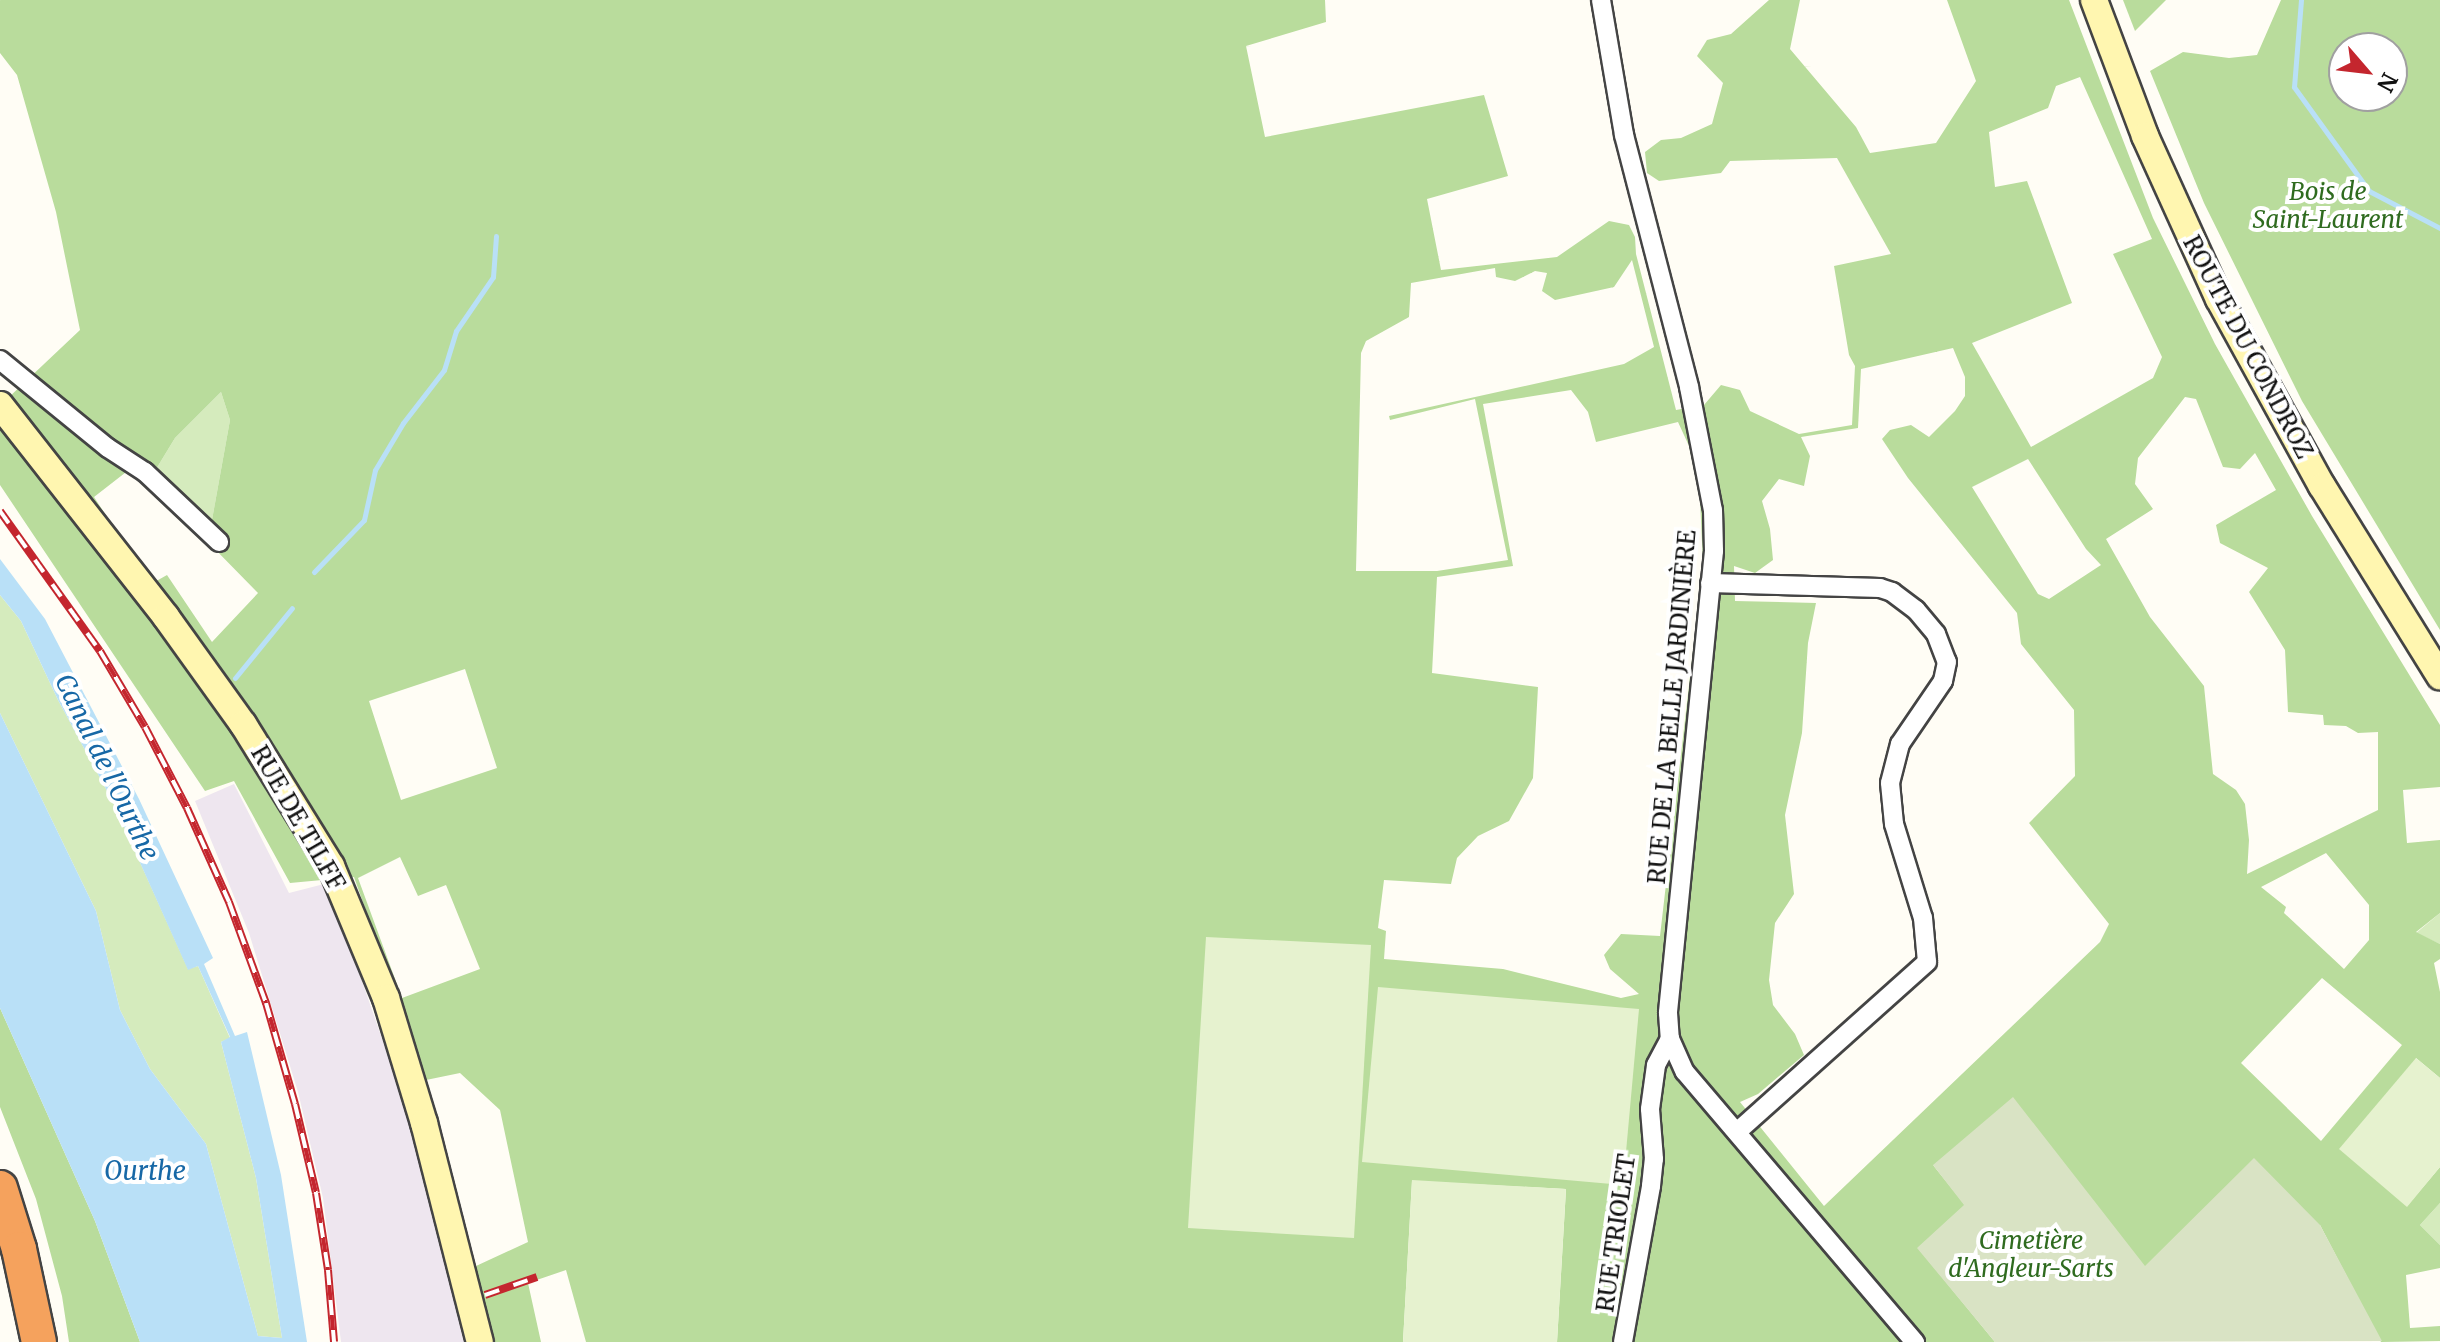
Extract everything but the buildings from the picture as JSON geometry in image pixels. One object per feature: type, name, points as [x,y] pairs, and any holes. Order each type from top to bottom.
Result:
[{"type":"highway","points":[[0,1188],[19,1249],[39,1342]]},
{"type":"main road","name":"ROUTE DU CONDROZ","points":[[2094,0],[2145,136],[2219,299],[2322,486],[2440,676]]},
{"type":"main road","name":"RUE DE TILFF","points":[[0,405],[166,617],[243,724],[331,866],[386,998],[424,1123],[480,1342]]},
{"type":"street","name":"RUE DE LA BELLE JARDINIÈRE","points":[[1601,0],[1624,135],[1689,387],[1713,510],[1710,583],[1668,1013],[1670,1039],[1685,1072],[1915,1342]]},
{"type":"street","points":[[0,360],[108,448],[145,472],[219,542]]},
{"type":"street","points":[[1710,583],[1880,588],[1892,592],[1916,610],[1936,634],[1947,662],[1943,681],[1900,744],[1890,783],[1894,824],[1923,918],[1927,962],[1737,1132]]},
{"type":"street","name":"RUE TRIOLET","points":[[1623,1342],[1651,1186],[1654,1159],[1650,1109],[1656,1065],[1670,1039]]},
{"type":"shaded area","points":[[234,784],[289,893],[328,883],[413,1128],[473,1342],[341,1342],[323,1198],[298,1092],[249,933],[195,801]]},
{"type":"green space","points":[[0,0],[1325,0],[1326,22],[1246,46],[1265,137],[1484,95],[1508,176],[1427,199],[1441,270],[1557,257],[1609,221],[1629,225],[1635,237],[1636,254],[1676,410],[1704,405],[1721,385],[1740,390],[1750,411],[1799,434],[1852,425],[1855,366],[1849,355],[1834,266],[1891,254],[1837,158],[1730,161],[1721,173],[1659,181],[1647,173],[1645,152],[1661,140],[1681,138],[1712,124],[1723,83],[1697,56],[1707,40],[1731,34],[1769,0],[1800,0],[1790,49],[1856,127],[1870,153],[1936,143],[1976,81],[1947,0],[2069,0],[2153,218],[2215,344],[2312,516],[2440,725],[2440,787],[2403,790],[2407,843],[2440,840],[2440,913],[2416,932],[2440,944],[2440,959],[2434,963],[2440,992],[2440,1078],[2416,1058],[2407,1206],[2440,1167],[2440,1203],[2420,1225],[2440,1245],[2440,1268],[2406,1275],[2410,1328],[2440,1326],[2440,1341],[2381,1342],[2320,1225],[2145,1267],[1933,1165],[1965,1205],[1918,1248],[1995,1342],[1557,1342],[1566,1189],[1412,1181],[1403,1342],[586,1342],[566,1270],[528,1283],[541,1342],[491,1342],[470,1258],[476,1266],[528,1242],[500,1110],[460,1073],[426,1080],[354,877],[290,883],[234,781],[205,791],[0,485],[0,393],[7,399],[80,330],[56,212],[17,75],[0,53]],"holes":[[[2080,77],[2152,239],[2113,254],[2162,357],[2153,378],[2031,447],[1972,343],[2072,303],[2027,181],[1995,187],[1989,132],[2048,108],[2056,86]],[[1632,260],[1654,347],[1624,364],[1389,416],[1390,420],[1475,399],[1508,560],[1437,571],[1356,571],[1361,353],[1366,341],[1409,317],[1411,283],[1495,268],[1496,277],[1515,281],[1535,271],[1547,273],[1542,291],[1555,300],[1614,287]],[[1953,348],[1965,377],[1965,396],[1955,411],[1929,437],[1911,425],[1890,430],[1882,439],[1908,478],[2017,613],[2021,644],[2074,710],[2075,776],[2029,823],[2109,924],[2100,942],[1824,1206],[1740,1102],[1758,1094],[1804,1055],[1795,1034],[1773,1005],[1769,980],[1775,923],[1794,894],[1785,815],[1802,733],[1808,643],[1816,603],[1735,601],[1734,566],[1755,573],[1773,560],[1770,529],[1762,501],[1779,479],[1804,486],[1810,456],[1801,437],[1858,428],[1861,369]],[[1571,390],[1588,412],[1596,442],[1678,422],[1689,446],[1700,499],[1703,564],[1660,936],[1621,934],[1604,955],[1610,969],[1639,994],[1621,998],[1503,969],[1384,959],[1386,931],[1378,928],[1384,880],[1451,884],[1457,858],[1478,836],[1509,821],[1533,778],[1538,687],[1432,673],[1437,577],[1513,566],[1483,404]],[[221,392],[230,420],[208,542],[258,593],[212,642],[167,575],[151,584],[94,497],[130,469],[147,484],[175,438]],[[2185,397],[2196,399],[2223,467],[2240,469],[2255,453],[2276,490],[2216,525],[2220,543],[2268,568],[2249,592],[2285,650],[2288,712],[2323,715],[2324,725],[2346,726],[2358,733],[2378,732],[2378,810],[2247,874],[2249,840],[2245,804],[2236,790],[2213,774],[2204,686],[2150,617],[2106,539],[2153,509],[2135,484],[2138,458]],[[2028,459],[2086,549],[2101,565],[2049,599],[2038,594],[1972,487]],[[465,669],[497,768],[401,800],[369,701]],[[2326,853],[2369,905],[2369,940],[2344,969],[2284,913],[2286,907],[2261,887]],[[400,857],[418,896],[446,885],[480,969],[402,998],[358,878]],[[2322,978],[2402,1045],[2321,1141],[2241,1063]]]},
{"type":"green space","points":[[2123,0],[2166,0],[2135,31]]},
{"type":"green space","name":"Bois de Saint-Laurent","points":[[2281,0],[2440,0],[2440,630],[2302,401],[2204,203],[2150,71],[2183,52],[2229,58],[2257,55]]},
{"type":"green space","points":[[221,392],[230,420],[208,542],[147,484],[175,438]]},
{"type":"green space","points":[[0,595],[21,621],[58,700],[112,800],[188,969],[198,966],[230,1038],[221,1042],[256,1178],[282,1338],[258,1336],[206,1144],[150,1069],[120,1010],[96,911],[0,713]]},
{"type":"green space","points":[[2440,913],[2440,944],[2416,933]]},
{"type":"green space","points":[[1206,937],[1371,945],[1354,1238],[1188,1228]]},
{"type":"green space","points":[[1378,987],[1639,1009],[1623,1185],[1362,1162]]},
{"type":"green space","points":[[0,1008],[95,1221],[140,1342],[69,1342],[62,1296],[36,1199],[0,1107]]},
{"type":"green space","points":[[2416,1058],[2440,1078],[2440,1167],[2407,1207],[2339,1149]]},
{"type":"green space","name":"Cimetière d'Angleur-Sarts","points":[[2013,1097],[2145,1266],[2254,1158],[2320,1225],[2382,1341],[1995,1342],[1917,1248],[1964,1205],[1933,1165]]},
{"type":"green space","points":[[1412,1180],[1566,1189],[1557,1342],[1403,1342]]},
{"type":"green space","points":[[2440,1203],[2440,1245],[2420,1225]]},
{"type":"water","name":"Ourthe","points":[[0,559],[45,619],[139,799],[213,958],[204,964],[235,1036],[247,1032],[281,1175],[307,1342],[140,1342],[95,1221],[0,1008],[0,713],[96,911],[120,1010],[150,1069],[206,1144],[258,1336],[282,1338],[256,1178],[221,1042],[230,1037],[198,966],[188,970],[112,800],[58,700],[21,621],[0,595]]},
{"type":"waterway","points":[[2301,0],[2294,87],[2369,191],[2440,228]]},
{"type":"waterway","points":[[314,572],[364,520],[375,470],[403,423],[444,370],[456,331],[493,277],[496,236]]},
{"type":"waterway","points":[[235,678],[292,608]]},
{"type":"railway","points":[[0,511],[100,651],[145,727],[187,808],[229,902],[266,1003],[295,1104],[316,1193],[328,1270],[334,1342]]},
{"type":"railway","points":[[485,1295],[537,1277]]},
{"type":"water label","name":"Canal de l'Ourthe","points":[[107,767]]}]
